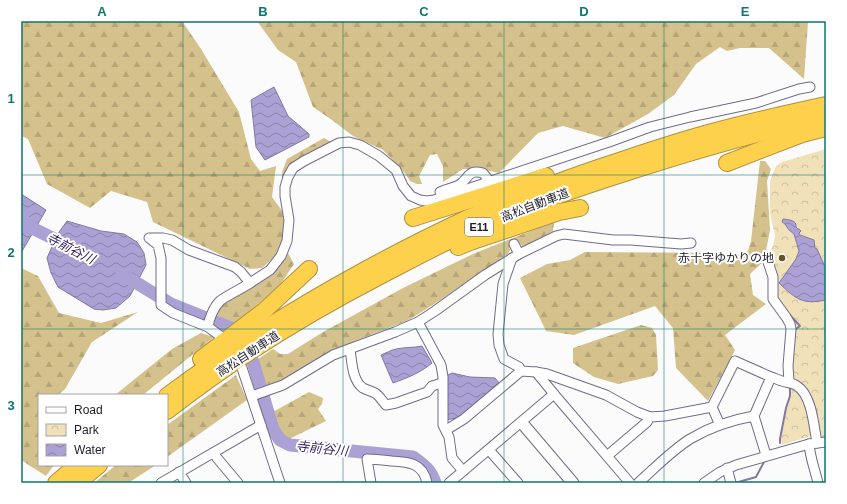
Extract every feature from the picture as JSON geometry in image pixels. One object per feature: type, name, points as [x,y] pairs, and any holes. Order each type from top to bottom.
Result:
[{"type":"highway","name":"高松自動車道","points":[[168,395],[220,358],[300,307],[396,253],[468,219],[532,192],[590,170],[669,144],[717,130],[784,114],[826,106]]},
{"type":"highway","name":"高松自動車道","points":[[168,411],[219,373],[260,345],[306,317],[411,260],[474,229],[536,203],[674,157],[788,126],[826,118]]},
{"type":"highway","points":[[727,163],[802,134],[826,128]]},
{"type":"highway","points":[[412,218],[625,151],[669,144]]},
{"type":"highway","points":[[354,290],[410,269],[470,242],[559,212],[580,208]]},
{"type":"highway","points":[[158,394],[264,311],[308,269]]},
{"type":"highway","points":[[56,483],[75,466]]},
{"type":"highway","points":[[77,483],[98,466]]},
{"type":"street","points":[[209,323],[214,310],[221,301],[270,270],[281,256],[287,241],[289,220],[285,187],[293,168],[340,143],[349,142],[360,145],[379,156],[396,170],[403,186],[411,196],[427,201],[434,200],[609,142],[650,127],[756,103],[799,89],[810,87]]},
{"type":"street","points":[[420,200],[459,184],[472,172],[483,172],[487,178]]},
{"type":"street","points":[[258,394],[283,385],[333,355],[418,322],[485,275],[516,256],[556,236],[564,234],[613,240],[681,244],[691,243]]},
{"type":"street","points":[[219,335],[209,323],[173,313],[161,306],[162,258],[158,245],[149,238],[163,238],[172,240],[189,250],[235,267],[242,272],[250,284]]},
{"type":"street","points":[[514,244],[516,256],[503,284],[498,334],[499,345],[504,359],[519,367],[521,371]]},
{"type":"street","points":[[768,262],[773,278],[773,299],[786,317],[791,329],[788,366],[789,382]]},
{"type":"street","points":[[418,322],[441,365],[443,377],[443,425],[449,437],[452,458],[463,471]]},
{"type":"street","points":[[350,349],[354,375],[357,382],[364,388],[374,392],[386,405],[427,392],[432,386],[442,383]]},
{"type":"street","points":[[712,407],[735,361],[771,377],[798,386],[805,393],[810,405],[817,443],[810,452],[818,483]]},
{"type":"street","points":[[242,368],[258,394],[261,425],[280,483]]},
{"type":"street","points":[[446,430],[464,419],[521,371],[547,374],[606,395],[637,412],[650,417],[665,416],[712,407]]},
{"type":"street","points":[[536,372],[630,483]]},
{"type":"street","points":[[766,456],[754,416],[771,377]]},
{"type":"street","points":[[449,483],[522,423],[554,394]]},
{"type":"street","points":[[712,407],[720,425]]},
{"type":"street","points":[[638,483],[669,455],[689,440],[706,430],[754,416]]},
{"type":"street","points":[[607,456],[647,422],[650,417]]},
{"type":"street","points":[[522,423],[573,483]]},
{"type":"street","points":[[161,483],[261,425]]},
{"type":"street","points":[[704,483],[727,468],[817,443]]},
{"type":"street","points":[[489,450],[514,482]]},
{"type":"street","points":[[214,453],[238,483]]},
{"type":"street","points":[[371,483],[367,459],[407,462],[414,464],[422,469],[426,475],[427,483]]},
{"type":"street","points":[[727,468],[731,483]]},
{"type":"street","points":[[179,472],[186,483]]},
{"type":"green space","points":[[21,21],[182,21],[201,49],[239,112],[251,159],[260,171],[276,166],[272,197],[283,212],[285,237],[276,255],[262,268],[250,269],[153,222],[147,202],[111,191],[90,208],[47,184],[28,139],[21,136]]},
{"type":"green space","points":[[257,21],[810,21],[808,22],[804,79],[769,48],[740,48],[727,51],[720,47],[696,64],[674,95],[648,114],[605,138],[563,126],[538,133],[499,173],[481,169],[463,169],[443,182],[443,166],[437,154],[430,155],[419,176],[422,184],[417,184],[410,181],[404,172],[383,150],[353,136],[313,107],[296,62],[278,50]]},
{"type":"green space","points":[[324,138],[333,143],[292,165],[282,188],[282,172],[287,159]]},
{"type":"green space","points":[[826,149],[826,439],[811,436],[782,445],[781,440],[786,411],[791,397],[794,325],[776,300],[769,254],[773,246],[775,236],[770,213],[770,181],[776,166],[782,162]]},
{"type":"green space","points":[[760,161],[765,161],[771,169],[767,181],[770,230],[764,261],[750,274],[753,295],[766,304],[725,335],[735,350],[708,401],[676,368],[673,328],[655,306],[574,335],[546,331],[520,278],[547,264],[570,260],[585,252],[722,253],[742,255],[748,251],[751,241]]},
{"type":"green space","points":[[554,222],[553,231],[529,244],[522,246],[518,241],[509,244],[510,250],[508,254],[407,321],[357,340],[321,357],[289,378],[266,386],[255,361],[273,349],[280,354],[288,354],[323,332],[403,288],[475,253]]},
{"type":"green space","points":[[288,253],[294,264],[280,285],[235,324],[216,315],[224,303],[258,283],[281,265]]},
{"type":"green space","points":[[21,268],[38,276],[59,313],[101,323],[138,312],[92,342],[65,389],[59,394],[38,394],[38,466],[53,466],[46,476],[21,460]]},
{"type":"green space","points":[[641,325],[652,328],[656,335],[658,370],[653,376],[618,384],[594,377],[573,363],[573,348]]},
{"type":"green space","points":[[201,333],[214,337],[144,394],[116,394],[172,349]]},
{"type":"green space","points":[[236,375],[247,400],[168,456],[168,424]]},
{"type":"green space","points":[[309,392],[323,398],[322,404],[318,409],[326,421],[287,440],[280,435],[271,413]]},
{"type":"green space","points":[[115,466],[154,466],[128,483],[94,483]]},
{"type":"water","points":[[274,87],[288,116],[309,134],[309,137],[265,160],[256,147],[251,100]]},
{"type":"water","points":[[21,194],[46,210],[21,253]]},
{"type":"water","points":[[783,219],[794,222],[796,227],[801,231],[799,233],[800,235],[814,240],[815,248],[817,249],[826,269],[826,300],[811,302],[805,301],[795,297],[779,283],[796,259],[799,251],[794,234],[782,222]]},
{"type":"water","points":[[67,221],[101,231],[124,234],[137,242],[144,253],[146,265],[130,296],[116,308],[103,310],[94,309],[58,287],[51,273],[47,258],[57,235]]},
{"type":"water","points":[[422,346],[432,363],[418,372],[393,383],[381,355],[396,349]]},
{"type":"water","points":[[452,373],[470,377],[495,378],[500,384],[464,414],[456,418],[446,420],[446,376]]},
{"type":"waterway","name":"寺前谷川","points":[[21,218],[32,228],[71,247]]},
{"type":"waterway","name":"寺前谷川","points":[[122,274],[171,304],[231,328]]},
{"type":"waterway","points":[[787,312],[800,326],[796,329]]},
{"type":"waterway","name":"寺前谷川","points":[[253,362],[273,429],[280,440],[290,445],[413,457],[427,468],[435,483]]},
{"type":"waterway","points":[[780,443],[786,408],[790,396],[790,388]]},
{"type":"waterway","points":[[735,483],[756,477],[764,462]]},
{"type":"place","name":"赤十字ゆかりの地","points":[[782,258]]}]
